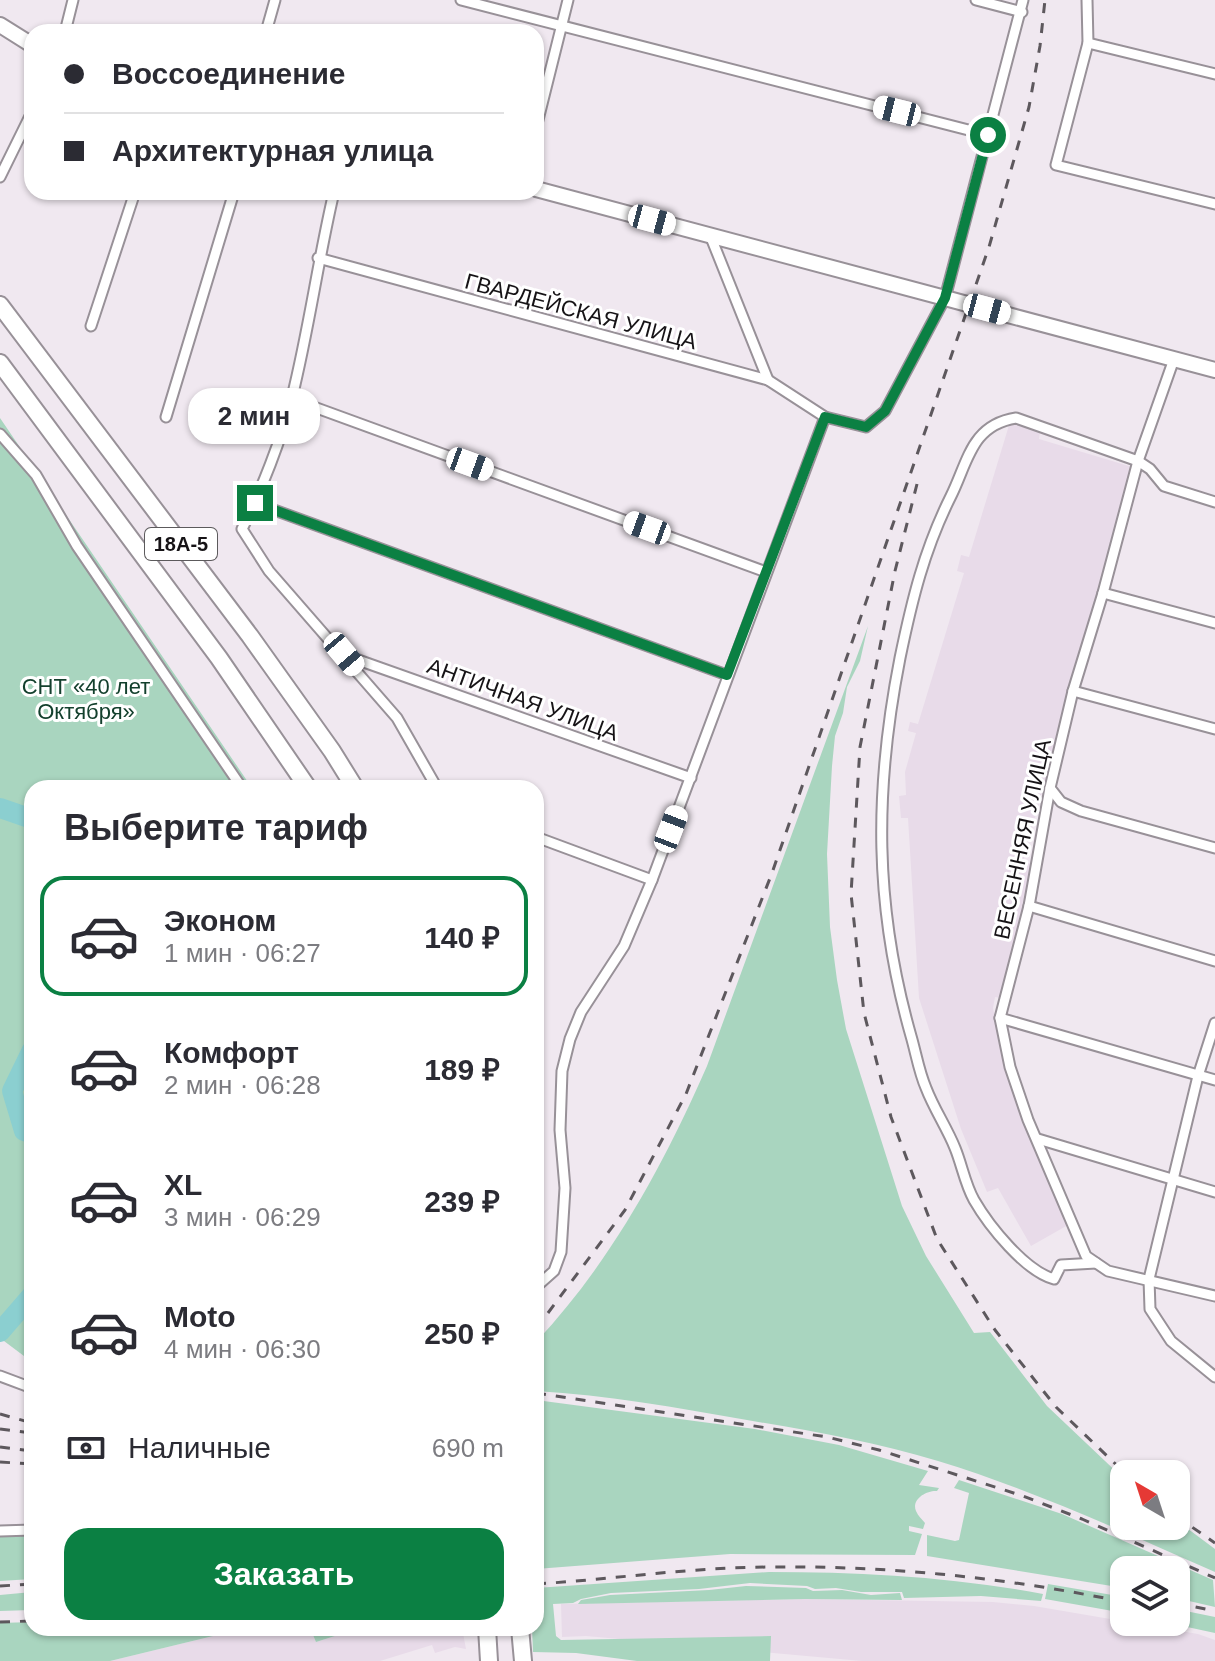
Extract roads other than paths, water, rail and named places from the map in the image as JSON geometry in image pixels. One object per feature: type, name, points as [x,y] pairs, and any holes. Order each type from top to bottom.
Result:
[{"type":"highway","name":"18А-5","points":[[0,305],[250,636],[303,708],[350,780]]},
{"type":"highway","name":"18А-5","points":[[0,363],[219,658],[303,780]]},
{"type":"highway","points":[[487,1636],[489,1661]]},
{"type":"highway","points":[[521,1636],[523,1661]]},
{"type":"main road","points":[[0,25],[24,40]]},
{"type":"main road","points":[[544,191],[1215,370]]},
{"type":"street","points":[[67,24],[73,0]]},
{"type":"street","points":[[268,24],[275,0]]},
{"type":"street","points":[[461,0],[988,135]]},
{"type":"street","points":[[544,95],[568,0]]},
{"type":"street","points":[[976,0],[1022,12]]},
{"type":"street","points":[[945,298],[1023,0]]},
{"type":"street","points":[[1087,0],[1088,43],[1056,165],[1215,204]]},
{"type":"street","points":[[1088,43],[1215,74]]},
{"type":"street","points":[[0,177],[24,128]]},
{"type":"street","points":[[91,326],[132,200]]},
{"type":"street","points":[[166,417],[232,200]]},
{"type":"street","points":[[332,200],[292,399],[255,503],[242,529],[269,571],[397,718],[432,780]]},
{"type":"street","points":[[710,235],[768,380]]},
{"type":"street","name":"ГВАРДЕЙСКАЯ УЛИЦА","points":[[318,258],[768,380],[825,417],[866,427],[885,411],[945,298]]},
{"type":"street","name":"ВЕСЕННЯЯ УЛИЦА","points":[[1096,1263],[1086,1256],[1075,1233],[1028,1120],[1010,1067],[1000,1018],[1029,906],[1050,788],[1073,691],[1138,461],[1174,359]]},
{"type":"street","points":[[292,399],[766,572]]},
{"type":"street","points":[[544,1280],[554,1271],[561,1252],[565,1188],[560,1130],[562,1071],[570,1039],[581,1012],[624,946],[652,880],[825,417]]},
{"type":"street","points":[[1215,502],[1164,486],[1150,469],[1138,461],[1016,418],[1002,420],[982,433],[968,451],[962,474],[931,535],[909,614],[894,689],[881,799],[881,865],[887,932],[897,988],[926,1089],[955,1147],[972,1198],[1001,1238],[1043,1276],[1054,1279],[1061,1265],[1096,1263],[1108,1271],[1215,1296]]},
{"type":"street","points":[[0,434],[36,475],[77,546],[237,780]]},
{"type":"street","points":[[255,503],[727,675]]},
{"type":"street","points":[[1103,593],[1215,623]]},
{"type":"street","name":"АНТИЧНАЯ УЛИЦА","points":[[344,654],[691,778]]},
{"type":"street","points":[[1073,691],[1215,729]]},
{"type":"street","points":[[1050,788],[1061,802],[1081,811],[1215,848]]},
{"type":"street","points":[[544,840],[652,880]]},
{"type":"street","points":[[1029,906],[1215,961]]},
{"type":"street","points":[[1000,1018],[1215,1080]]},
{"type":"street","points":[[1215,1023],[1198,1076],[1149,1279],[1150,1309],[1171,1341],[1215,1377]]},
{"type":"street","points":[[1038,1139],[1215,1192]]},
{"type":"street","points":[[0,1376],[24,1385]]},
{"type":"street","points":[[0,1531],[24,1530]]},
{"type":"waterway","points":[[0,808],[24,816]]},
{"type":"waterway","points":[[24,1066],[12,1091],[24,1131]]},
{"type":"waterway","points":[[0,1332],[24,1304]]},
{"type":"railway","points":[[544,1318],[625,1210],[686,1094],[772,873],[989,247],[1029,107],[1045,0]]},
{"type":"railway","points":[[917,484],[895,571],[860,747],[851,894],[864,1013],[891,1117],[937,1239],[995,1330],[1056,1407],[1111,1460]]},
{"type":"railway","points":[[544,1394],[827,1437],[879,1450],[1023,1496],[1215,1578]]},
{"type":"railway","points":[[0,1414],[24,1421]]},
{"type":"railway","points":[[0,1429],[24,1432]]},
{"type":"railway","points":[[0,1447],[24,1450]]},
{"type":"railway","points":[[0,1462],[24,1464]]},
{"type":"railway","points":[[1190,1526],[1215,1543]]},
{"type":"railway","points":[[544,1583],[730,1568],[829,1567],[977,1578],[1110,1599]]},
{"type":"railway","points":[[0,1586],[24,1584]]},
{"type":"railway","points":[[1190,1606],[1215,1611]]},
{"type":"railway","points":[[0,1622],[24,1621]]},
{"type":"park label","name":"СНТ «40 лет Октября»","points":[[86,698]]}]
